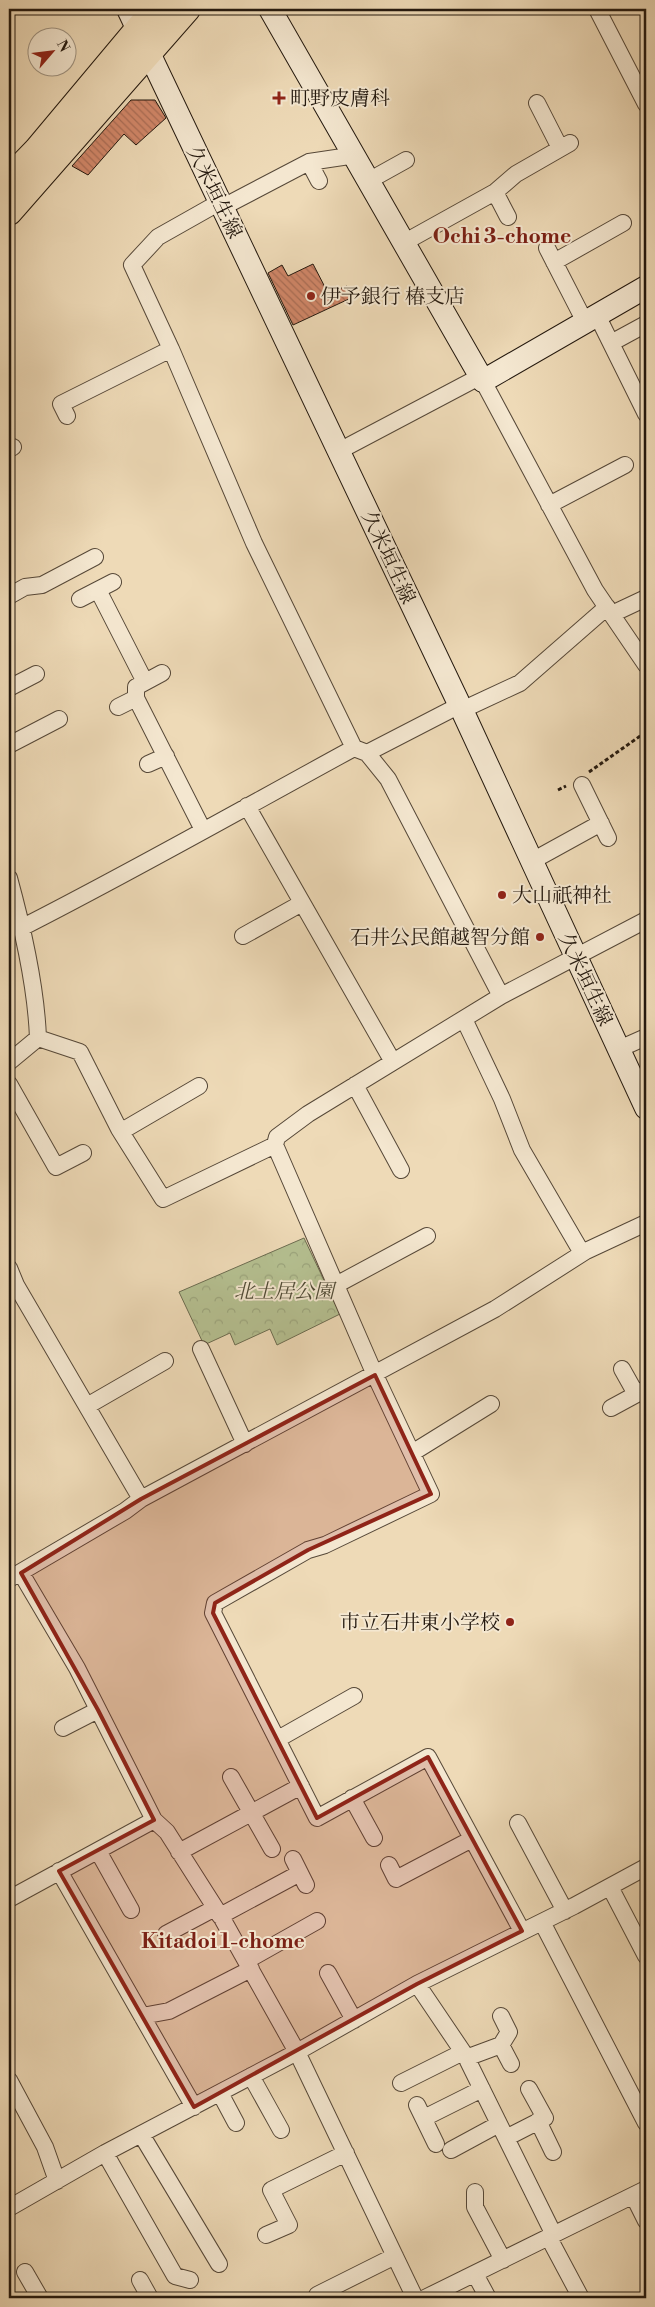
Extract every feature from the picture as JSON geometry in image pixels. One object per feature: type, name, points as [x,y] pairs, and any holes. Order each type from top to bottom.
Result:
[{"type":"highway","points":[[9,179],[37,150],[133,20],[155,9]]},
{"type":"highway","points":[[9,212],[187,9]]},
{"type":"main road","points":[[270,9],[356,155],[482,379],[646,287]]},
{"type":"main road","name":"久米垣生線","points":[[133,20],[461,707],[646,1108]]},
{"type":"street","points":[[598,9],[646,104]]},
{"type":"street","points":[[405,242],[495,192],[516,174],[565,146],[537,103]]},
{"type":"street","points":[[356,155],[309,162],[221,205],[158,237],[132,265],[171,349],[254,543],[361,751],[388,779],[501,996]]},
{"type":"street","points":[[370,180],[406,160]]},
{"type":"street","points":[[309,162],[319,181]]},
{"type":"street","points":[[495,192],[508,217]]},
{"type":"street","points":[[624,223],[550,255],[591,319],[611,343],[646,414]]},
{"type":"street","points":[[611,343],[646,324]]},
{"type":"street","points":[[67,416],[61,404],[171,349]]},
{"type":"street","points":[[339,451],[482,379],[595,590],[646,665]]},
{"type":"street","points":[[549,505],[624,464]]},
{"type":"street","points":[[9,596],[24,587],[42,585],[95,557]]},
{"type":"street","points":[[80,599],[113,582]]},
{"type":"street","points":[[98,590],[145,682]]},
{"type":"street","points":[[23,927],[114,881],[247,806],[361,751],[520,682],[609,611],[646,598]]},
{"type":"street","points":[[162,673],[136,687],[136,698],[203,830]]},
{"type":"street","points":[[9,688],[36,674]]},
{"type":"street","points":[[118,707],[136,698]]},
{"type":"street","points":[[9,745],[59,719]]},
{"type":"street","points":[[148,764],[166,756]]},
{"type":"street","points":[[577,782],[608,838]]},
{"type":"street","points":[[247,806],[393,1062]]},
{"type":"street","points":[[532,861],[601,823]]},
{"type":"street","points":[[9,878],[23,927],[29,974],[37,1005],[38,1038]]},
{"type":"street","points":[[243,936],[302,903]]},
{"type":"street","points":[[38,1038],[80,1052],[119,1129],[163,1199],[275,1145],[278,1137],[308,1114],[501,996],[646,920]]},
{"type":"street","points":[[464,1019],[502,1099],[522,1150],[582,1253]]},
{"type":"street","points":[[619,1049],[646,1037]]},
{"type":"street","points":[[9,1062],[38,1038]]},
{"type":"street","points":[[9,1084],[56,1167],[83,1153]]},
{"type":"street","points":[[355,1085],[401,1170]]},
{"type":"street","points":[[119,1129],[127,1128],[199,1086]]},
{"type":"street","points":[[275,1145],[375,1375],[431,1494],[325,1544],[308,1550],[215,1602],[213,1613],[317,1818],[428,1757],[522,1932]]},
{"type":"street","points":[[416,2298],[297,2052],[218,1912],[167,1832],[154,1820],[77,1668],[15,1576],[125,1511],[141,1499],[495,1309],[582,1253],[646,1223]]},
{"type":"street","points":[[336,1285],[427,1236]]},
{"type":"street","points":[[9,1268],[12,1286],[87,1406],[141,1499]]},
{"type":"street","points":[[201,1349],[245,1444]]},
{"type":"street","points":[[87,1406],[165,1361]]},
{"type":"street","points":[[611,1408],[641,1392],[622,1369]]},
{"type":"street","points":[[412,1453],[491,1404]]},
{"type":"street","points":[[278,1739],[354,1696]]},
{"type":"street","points":[[63,1728],[98,1710]]},
{"type":"street","points":[[230,1777],[272,1849]]},
{"type":"street","points":[[179,1852],[301,1786]]},
{"type":"street","points":[[352,1798],[374,1838]]},
{"type":"street","points":[[9,1898],[154,1820]]},
{"type":"street","points":[[518,1823],[565,1911]]},
{"type":"street","points":[[389,1865],[396,1879],[472,1839]]},
{"type":"street","points":[[98,1851],[130,1910]]},
{"type":"street","points":[[9,2208],[105,2153],[297,2052],[417,1984],[565,1911],[646,1867]]},
{"type":"street","points":[[60,1871],[194,2107]]},
{"type":"street","points":[[166,1934],[218,1912],[300,1873]]},
{"type":"street","points":[[610,1887],[646,1956]]},
{"type":"street","points":[[142,2016],[169,2011],[248,1965],[317,1921]]},
{"type":"street","points":[[542,1922],[642,2102],[646,2123]]},
{"type":"street","points":[[328,1973],[354,2020]]},
{"type":"street","points":[[417,1984],[465,2055],[581,2298]]},
{"type":"street","points":[[402,2083],[465,2055],[501,2045],[509,2032],[501,2016]]},
{"type":"street","points":[[501,2045],[511,2064]]},
{"type":"street","points":[[251,2076],[281,2130]]},
{"type":"street","points":[[9,2080],[45,2148],[57,2180]]},
{"type":"street","points":[[482,2089],[421,2112],[444,2147],[545,2118],[529,2089]]},
{"type":"street","points":[[220,2093],[236,2124]]},
{"type":"street","points":[[538,2121],[553,2152]]},
{"type":"street","points":[[142,2134],[219,2264]]},
{"type":"street","points":[[105,2153],[175,2276],[190,2280]]},
{"type":"street","points":[[266,2236],[289,2225],[271,2190],[346,2153]]},
{"type":"street","points":[[475,2192],[475,2207],[503,2260]]},
{"type":"street","points":[[425,2298],[640,2193],[646,2221]]},
{"type":"street","points":[[317,2296],[395,2256]]},
{"type":"street","points":[[25,2272],[40,2298]]},
{"type":"street","points":[[475,2274],[488,2298]]},
{"type":"street","points":[[140,2280],[150,2298]]},
{"type":"path","points":[[558,790],[577,782],[646,732]]},
{"type":"highlighted area","points":[[375,1375],[431,1494],[308,1550],[215,1603],[213,1613],[317,1818],[428,1757],[522,1931],[417,1984],[194,2107],[59,1871],[154,1820],[98,1710],[21,1573],[141,1499]]},
{"type":"green space","name":"北土居公園","points":[[304,1238],[340,1314],[277,1345],[270,1329],[235,1345],[230,1333],[204,1345],[179,1292]]},
{"type":"building","points":[[131,100],[155,100],[166,118],[136,145],[124,134],[88,175],[72,166]]},
{"type":"building","name":"伊予銀行 椿支店","points":[[313,264],[328,293],[347,286],[351,298],[293,325],[268,273],[282,265],[288,276]]},
{"type":"place","name":"町野皮膚科","points":[[279,98]]},
{"type":"place","name":"伊予銀行 椿支店","points":[[311,296]]},
{"type":"place","name":"大山祇神社","points":[[502,895]]},
{"type":"place","name":"石井公民館越智分館","points":[[540,937]]},
{"type":"place","name":"市立石井東小学校","points":[[510,1622]]},
{"type":"district","name":"Ochi 3-chome","points":[[502,236]]},
{"type":"district","name":"Kitadoi 1-chome","points":[[223,1941]]}]
